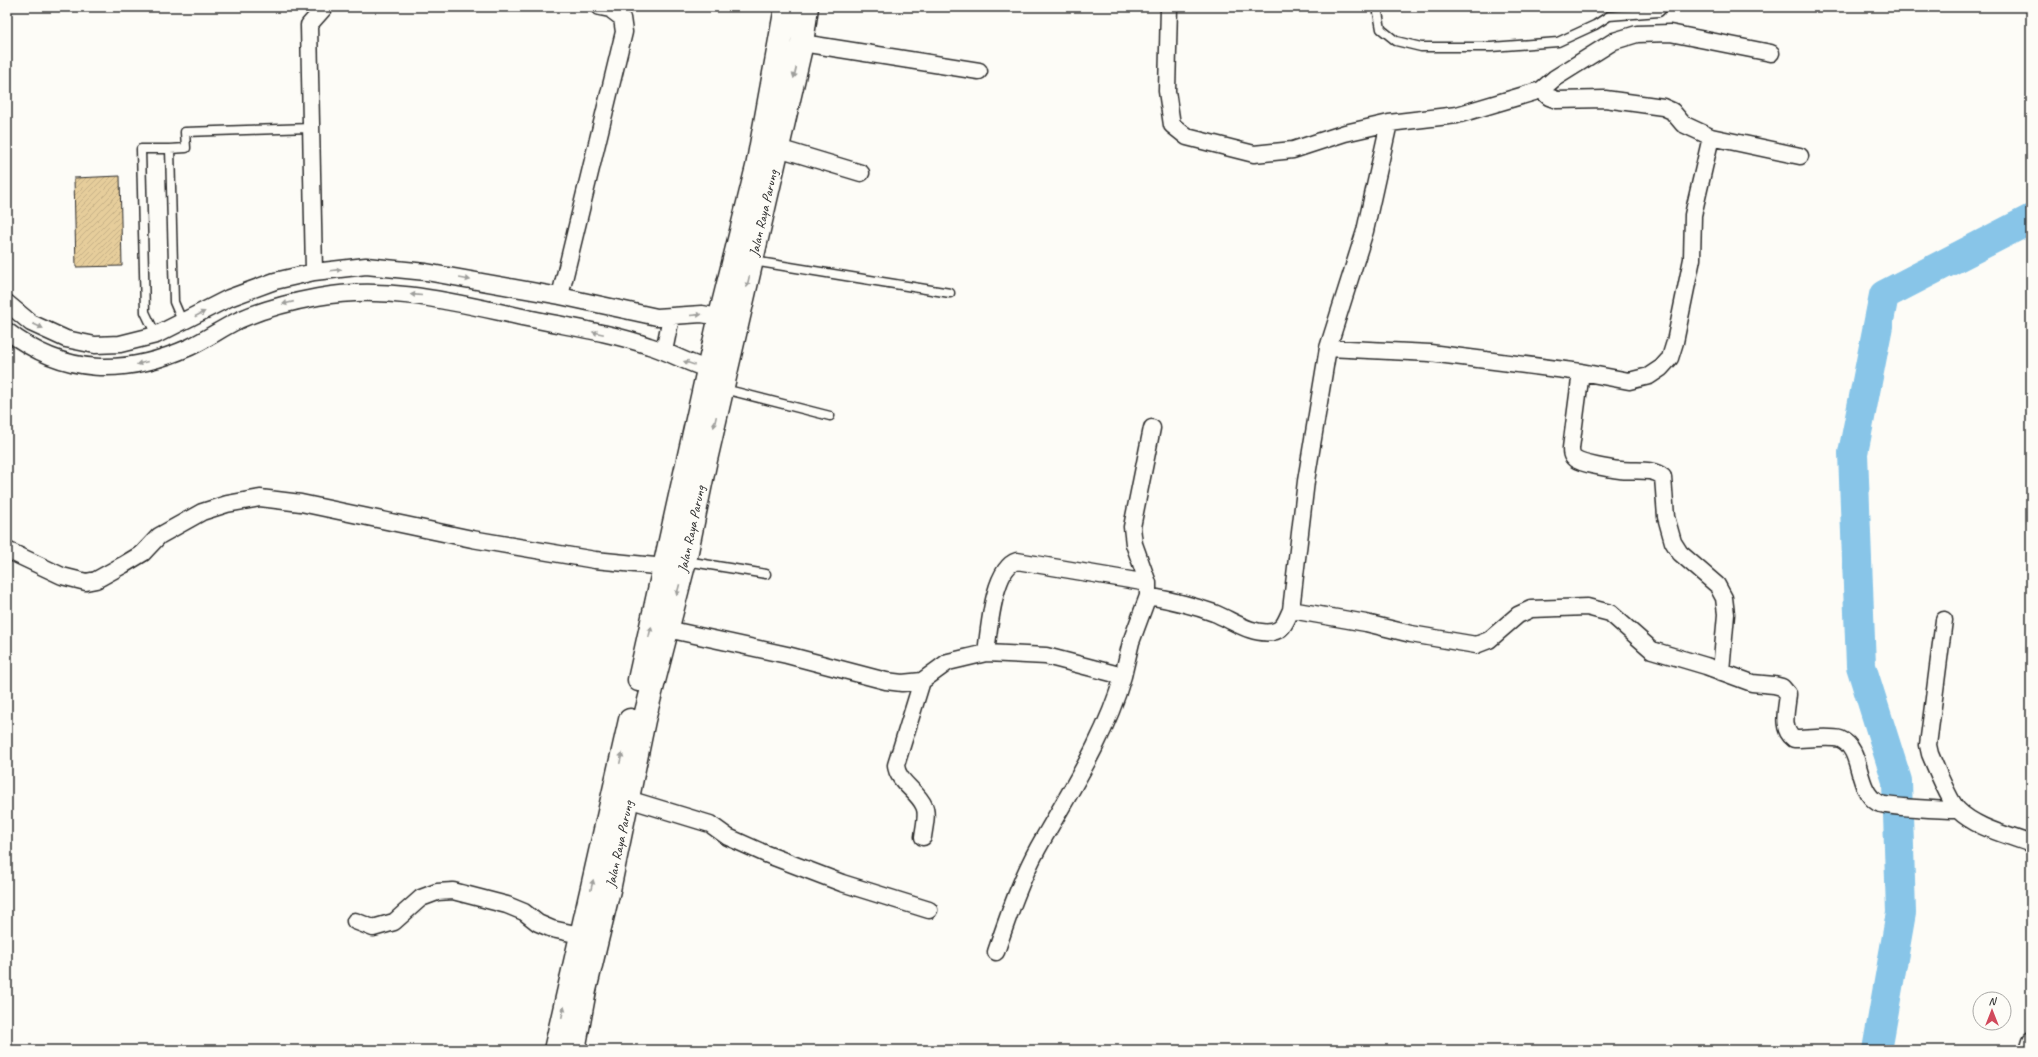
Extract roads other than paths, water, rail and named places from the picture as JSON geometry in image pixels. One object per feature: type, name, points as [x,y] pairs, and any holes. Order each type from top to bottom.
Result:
[{"type":"highway","name":"Jalan Raya Parung","points":[[574,1050],[610,844],[719,377],[786,7]]},
{"type":"highway","name":"Jalan Raya Parung","points":[[729,318],[752,261],[802,42],[807,7]]},
{"type":"highway","name":"Jalan Raya Parung","points":[[555,1050],[580,935],[610,844],[628,799],[644,720],[667,629],[675,564]]},
{"type":"street","points":[[314,272],[309,25],[325,7]]},
{"type":"street","points":[[560,296],[624,32],[622,18],[610,9],[600,7]]},
{"type":"street","points":[[1169,7],[1167,91],[1169,116],[1172,125],[1187,137],[1254,154],[1293,150],[1345,133],[1390,123],[1457,116],[1541,90],[1555,78],[1614,41],[1637,34],[1670,34],[1771,53]]},
{"type":"street","points":[[802,42],[979,71]]},
{"type":"street","points":[[1541,90],[1549,97],[1557,100],[1605,98],[1663,107],[1672,111],[1683,124],[1711,137],[1800,156]]},
{"type":"street","points":[[986,653],[994,600],[1002,576],[1011,563],[1017,561],[1148,590],[1172,601],[1214,613],[1251,630],[1265,632],[1280,628],[1284,625],[1291,610],[1306,482],[1328,348],[1365,231],[1390,123]]},
{"type":"street","points":[[1328,348],[1430,353],[1581,372],[1629,381],[1649,376],[1661,368],[1670,358],[1675,342],[1692,259],[1694,215],[1711,137]]},
{"type":"street","points":[[778,148],[861,173]]},
{"type":"street","points":[[366,266],[366,292]]},
{"type":"street","points":[[7,303],[31,323],[66,339],[95,345],[120,344],[156,335],[183,323],[229,298],[275,281],[314,272],[366,266],[426,272],[560,296],[632,313],[657,317],[702,314],[729,318]]},
{"type":"street","points":[[7,331],[20,342],[64,361],[93,368],[126,367],[168,356],[192,346],[239,320],[282,305],[319,297],[366,292],[421,295],[626,339],[664,351],[682,361],[719,377]]},
{"type":"street","points":[[626,339],[632,313]]},
{"type":"street","points":[[664,351],[671,317]]},
{"type":"street","points":[[156,335],[168,356]]},
{"type":"street","points":[[1581,372],[1571,448],[1572,455],[1577,461],[1620,470],[1649,471],[1663,477],[1666,517],[1673,542],[1680,553],[1717,584],[1724,598],[1726,626],[1721,672]]},
{"type":"street","points":[[996,952],[1015,895],[1038,848],[1065,803],[1107,721],[1114,706],[1123,676],[1131,642],[1148,590],[1134,544],[1132,527],[1152,428]]},
{"type":"street","points":[[7,550],[18,554],[45,569],[74,580],[86,582],[96,580],[143,553],[159,536],[202,512],[228,504],[260,498],[301,503],[472,539],[579,557],[675,564]]},
{"type":"street","points":[[1291,610],[1366,623],[1411,634],[1476,645],[1489,640],[1518,615],[1530,609],[1587,607],[1610,613],[1652,650],[1721,672],[1752,684],[1782,687],[1788,694],[1785,728],[1788,735],[1794,739],[1838,739],[1847,743],[1852,750],[1866,792],[1878,803],[1950,810],[1992,830],[2031,844]]},
{"type":"street","points":[[1944,620],[1928,745],[1950,810]]},
{"type":"street","points":[[667,629],[787,654],[886,681],[902,683],[922,681],[948,662],[986,653],[1046,656],[1123,676]]},
{"type":"street","points":[[922,681],[896,765],[898,774],[924,806],[926,816],[923,837]]},
{"type":"street","points":[[628,799],[710,824],[728,837],[766,854],[842,883],[929,910]]},
{"type":"street","points":[[355,921],[374,928],[394,922],[421,898],[437,892],[453,892],[507,905],[524,912],[538,923],[552,930],[580,935]]},
{"type":"street","points":[[2028,1050],[2031,1040]]},
{"type":"lane","points":[[1377,7],[1381,29],[1396,41],[1421,47],[1491,47],[1558,42],[1594,25],[1609,16],[1659,12],[1664,7]]},
{"type":"lane","points":[[156,335],[145,312],[141,149],[186,148],[185,132],[311,128]]},
{"type":"lane","points":[[170,149],[174,302],[183,323]]},
{"type":"lane","points":[[752,261],[950,293]]},
{"type":"lane","points":[[719,377],[830,416]]},
{"type":"lane","points":[[675,564],[766,574]]},
{"type":"waterway","points":[[1877,1050],[1901,913],[1897,781],[1861,666],[1853,453],[1884,295],[2031,219]]}]
